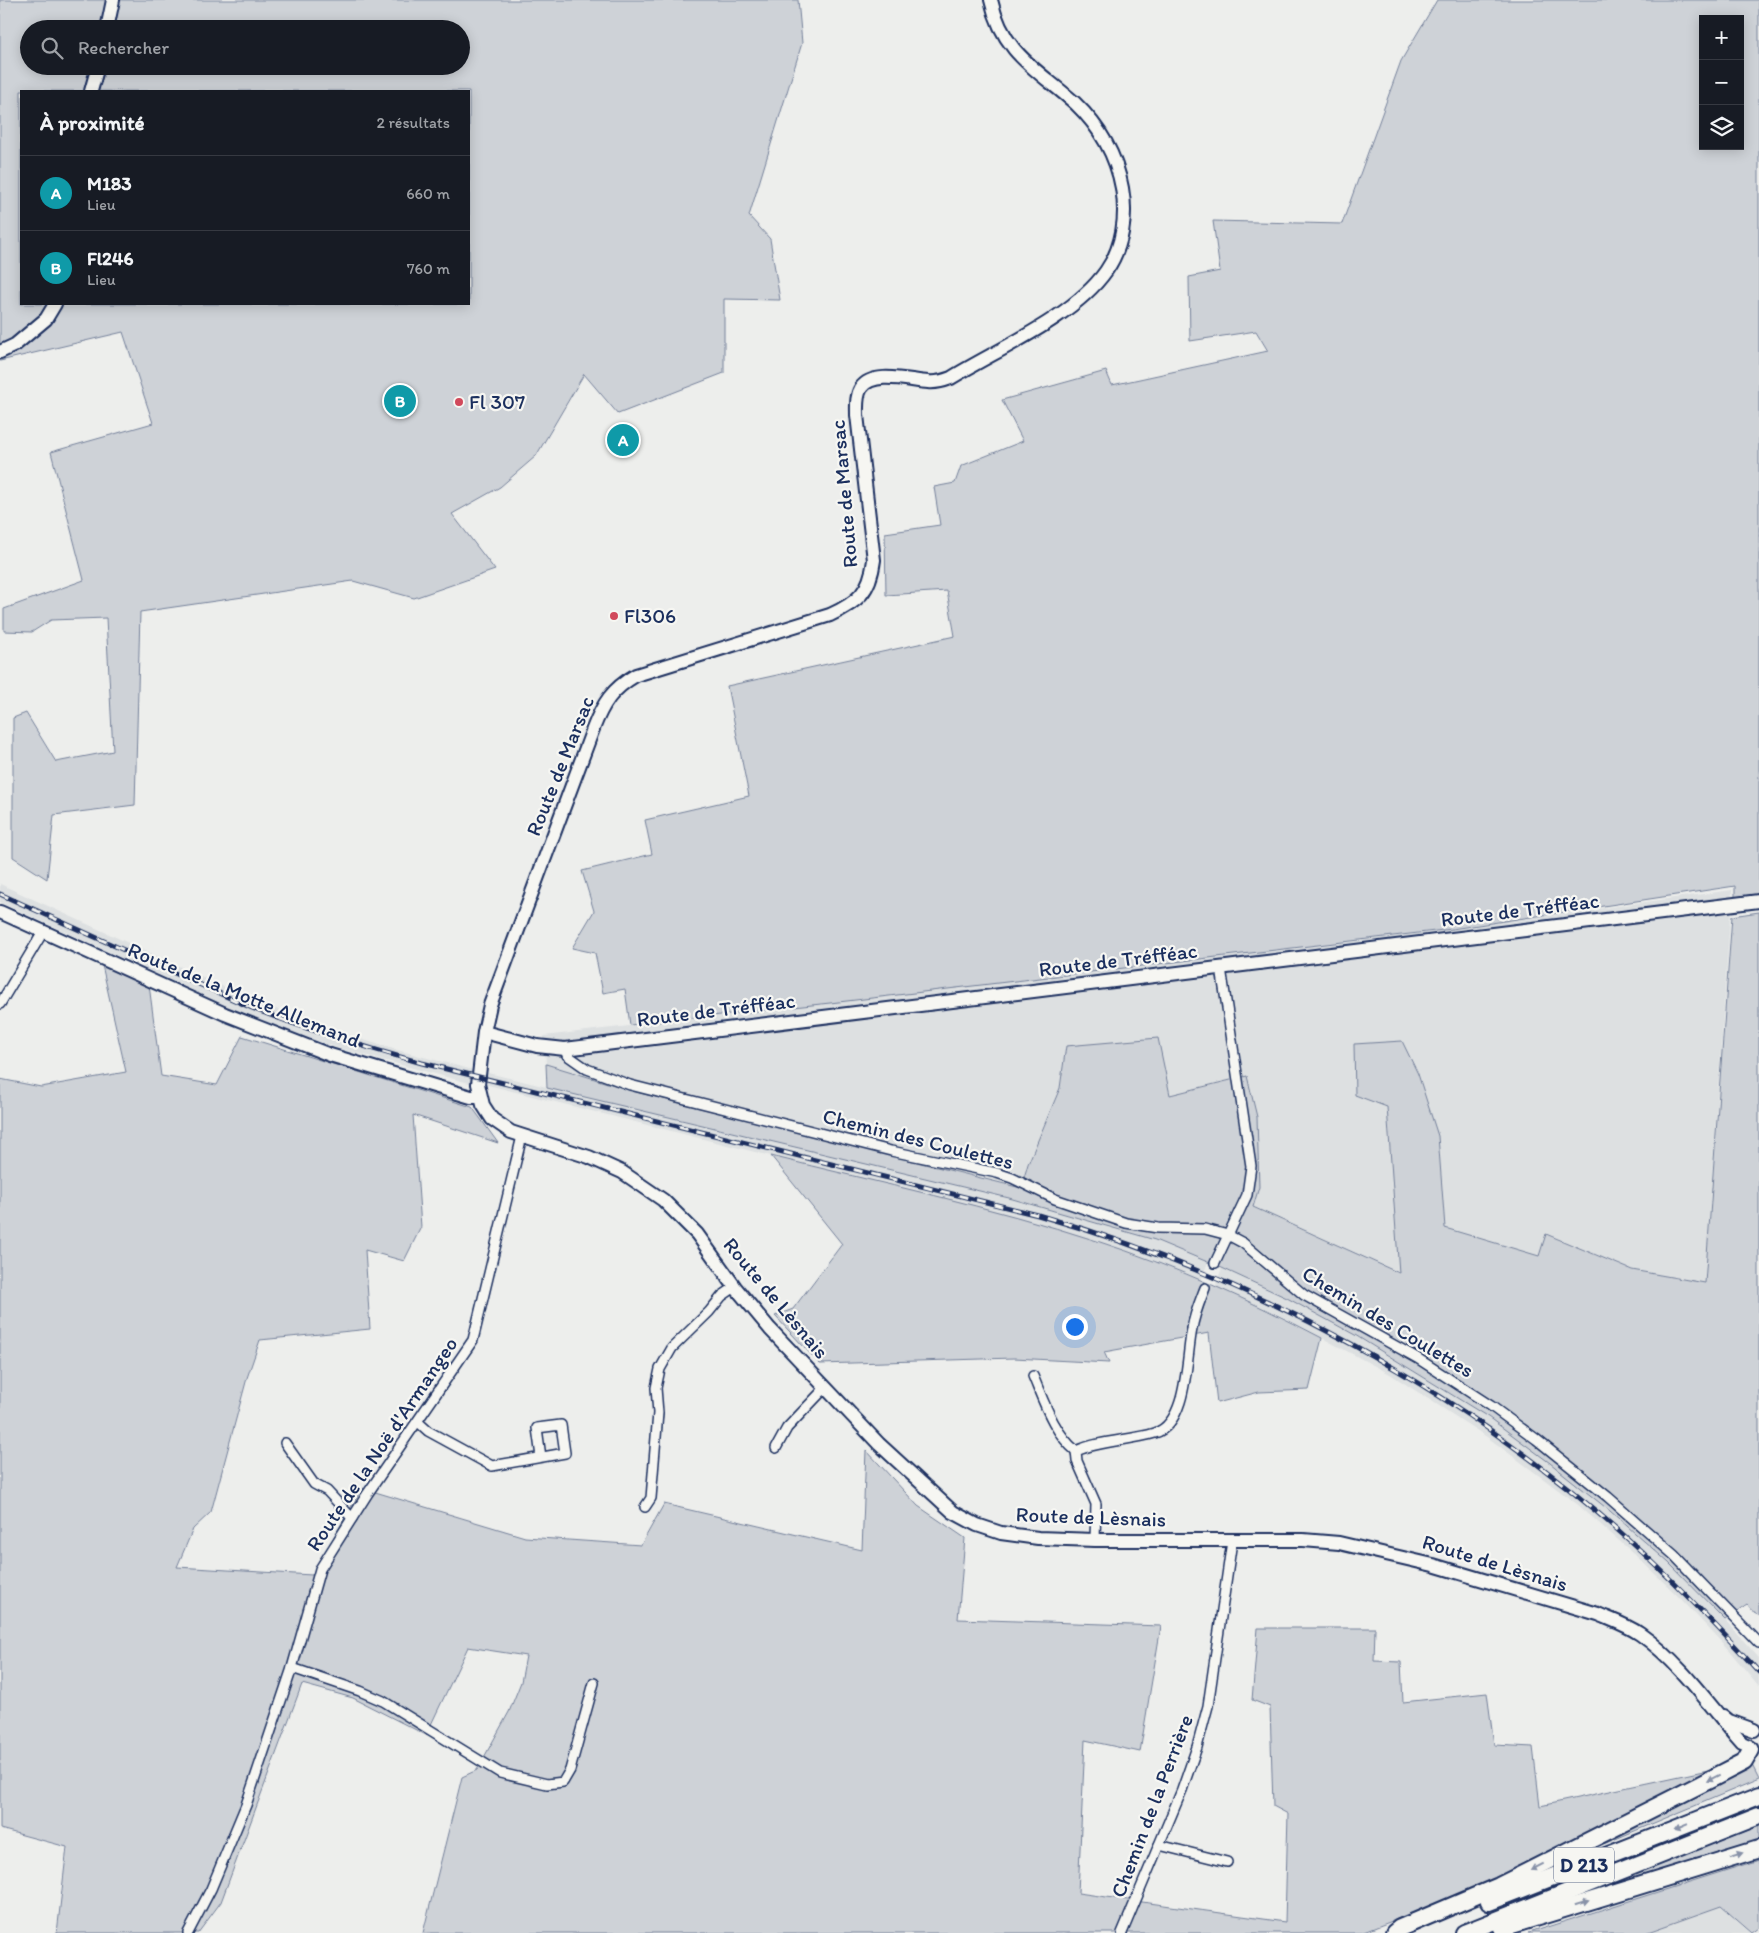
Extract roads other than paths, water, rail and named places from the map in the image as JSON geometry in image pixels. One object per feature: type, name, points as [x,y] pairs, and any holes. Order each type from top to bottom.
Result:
[{"type":"highway","points":[[1394,1933],[1400,1928],[1499,1886],[1705,1783],[1744,1762],[1753,1750]]},
{"type":"highway","name":"D 213","points":[[1409,1933],[1759,1796]]},
{"type":"highway","name":"D 213","points":[[1464,1933],[1759,1816]]},
{"type":"highway","points":[[1485,1933],[1759,1849]]},
{"type":"street","points":[[109,20],[113,0]]},
{"type":"street","name":"Route de Marsac","points":[[484,1032],[490,1005],[498,982],[598,715],[612,692],[636,675],[830,615],[857,600],[872,576],[874,560],[857,415],[857,400],[862,387],[871,380],[885,378],[929,382],[941,382],[951,378],[1042,325],[1072,304],[1088,291],[1106,271],[1113,259],[1125,213],[1121,181],[1110,151],[1092,121],[1015,52],[998,25],[991,0]]},
{"type":"street","points":[[91,90],[95,75]]},
{"type":"street","points":[[0,352],[15,345],[46,319],[54,305]]},
{"type":"street","name":"Route de Tréfféac","points":[[484,1032],[537,1046],[565,1048],[1759,901]]},
{"type":"street","name":"Route de la Motte Allemand","points":[[0,912],[226,1014],[330,1055],[471,1097],[480,1096]]},
{"type":"street","points":[[0,1004],[43,932]]},
{"type":"street","points":[[1216,1263],[1247,1195],[1251,1166],[1221,968]]},
{"type":"street","name":"Route de Lèsnais","points":[[484,1032],[478,1077],[480,1096],[492,1118],[503,1127],[522,1136],[589,1157],[622,1172],[663,1200],[697,1234],[735,1287],[770,1329],[879,1444],[953,1512],[977,1525],[1001,1533],[1038,1538],[1095,1540],[1303,1540],[1348,1545],[1433,1565],[1598,1614],[1639,1633],[1662,1651],[1742,1743],[1753,1750]]},
{"type":"street","name":"Chemin des Coulettes","points":[[565,1048],[567,1055],[587,1069],[630,1085],[891,1151],[997,1173],[1012,1178],[1055,1200],[1126,1223],[1158,1228],[1206,1229],[1228,1235],[1252,1250],[1304,1295],[1417,1358],[1491,1406],[1536,1439],[1608,1497],[1674,1555],[1759,1643]]},
{"type":"street","name":"Route de la Noë d'Armangeo","points":[[188,1933],[211,1888],[246,1805],[292,1668],[320,1569],[352,1518],[473,1340],[522,1136]]},
{"type":"street","points":[[645,1508],[651,1498],[658,1413],[656,1388],[660,1369],[672,1348],[709,1312],[722,1296],[735,1287]]},
{"type":"street","points":[[1076,1451],[1091,1444],[1157,1433],[1170,1424],[1179,1405],[1184,1386],[1192,1326],[1205,1288]]},
{"type":"street","points":[[1033,1376],[1047,1410],[1065,1442],[1076,1451]]},
{"type":"street","points":[[776,1448],[787,1428],[826,1388]]},
{"type":"street","points":[[418,1422],[428,1431],[492,1466],[542,1457]]},
{"type":"street","points":[[285,1443],[314,1484],[328,1491],[352,1518]]},
{"type":"street","points":[[1076,1451],[1076,1461],[1096,1504],[1095,1540]]},
{"type":"street","name":"Chemin de la Perrière","points":[[1122,1933],[1185,1781],[1197,1746],[1208,1706],[1232,1541]]},
{"type":"street","points":[[292,1668],[360,1691],[383,1701],[500,1773],[547,1784],[563,1782],[570,1770],[594,1683]]},
{"type":"street","name":"Route de Lèsnais","points":[[1713,1709],[1729,1721],[1757,1729]]},
{"type":"street","points":[[1753,1750],[1749,1736],[1757,1729]]},
{"type":"street","points":[[1159,1845],[1227,1862]]},
{"type":"railway","points":[[0,894],[252,1008],[336,1038],[422,1063],[1038,1215],[1119,1241],[1198,1271],[1276,1305],[1351,1344],[1425,1387],[1495,1434],[1563,1484],[1628,1539],[1662,1571],[1759,1672]]},
{"type":"place","name":"Fl246","points":[[400,401]]},
{"type":"place","name":"Fl 307","points":[[459,402]]},
{"type":"place","name":"M183","points":[[623,440]]},
{"type":"place","name":"Fl306","points":[[614,616]]}]
